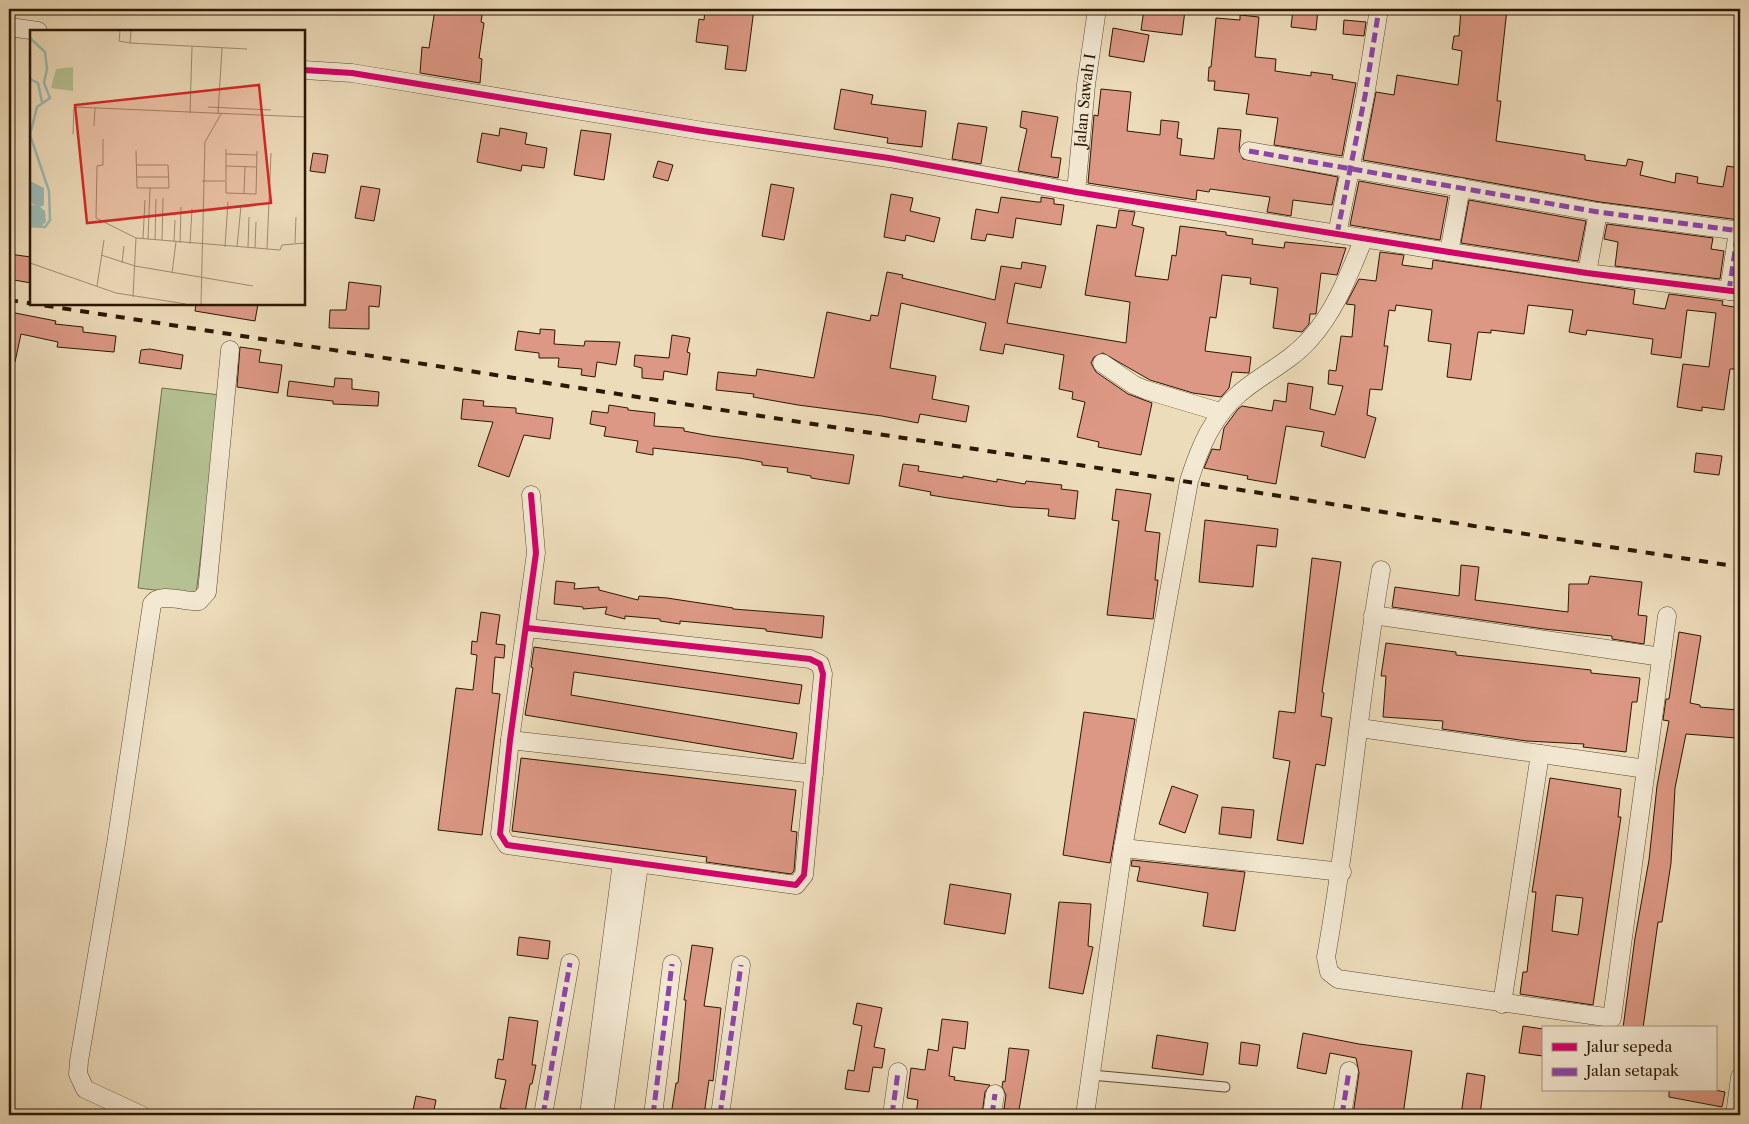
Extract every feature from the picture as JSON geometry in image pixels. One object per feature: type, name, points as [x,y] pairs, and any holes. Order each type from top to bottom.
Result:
[{"type":"street","name":"Jalan Sawah I","points":[[1076,192],[1086,85],[1097,9]]},
{"type":"street","points":[[1337,234],[1379,9]]},
{"type":"street","points":[[9,27],[31,30]]},
{"type":"street","points":[[305,70],[352,73],[693,129],[888,158],[1076,192],[1449,252],[1587,273],[1735,292],[1739,231],[1598,212],[1249,151]]},
{"type":"street","points":[[1449,252],[1460,187]]},
{"type":"street","points":[[1587,273],[1598,212]]},
{"type":"street","points":[[1085,1115],[1123,848],[1189,481],[1198,454],[1220,412],[1239,393],[1297,352],[1310,340],[1335,304],[1364,238]]},
{"type":"street","points":[[141,1115],[85,1089],[78,1074],[79,1061],[116,844],[152,604],[154,600],[162,597],[192,602],[203,598],[207,592],[230,350]]},
{"type":"street","points":[[1102,363],[1140,387],[1220,412]]},
{"type":"street","points":[[527,628],[810,659],[820,664],[823,674],[804,874],[796,885],[507,845],[500,834],[510,740],[536,553],[531,495]]},
{"type":"street","points":[[1381,570],[1373,615],[1342,872],[1326,958],[1329,972],[1338,980],[1612,1018],[1668,616]]},
{"type":"street","points":[[1373,615],[1662,656]]},
{"type":"street","points":[[1360,728],[1646,768]]},
{"type":"street","points":[[510,740],[814,774]]},
{"type":"street","points":[[1502,1004],[1540,754]]},
{"type":"street","points":[[1123,848],[1342,872]]},
{"type":"street","points":[[589,1115],[631,863]]},
{"type":"street","points":[[604,1115],[631,863]]},
{"type":"street","points":[[543,1115],[570,964]]},
{"type":"street","points":[[652,1115],[672,964]]},
{"type":"street","points":[[720,1115],[741,965]]},
{"type":"street","points":[[1342,1115],[1349,1071]]},
{"type":"street","points":[[892,1115],[898,1072]]},
{"type":"street","points":[[1735,1115],[1740,1077]]},
{"type":"street","points":[[992,1115],[995,1094]]},
{"type":"lane","points":[[1091,1075],[1225,1087]]},
{"type":"green space","points":[[162,388],[220,395],[196,595],[138,588]]},
{"type":"building","points":[[435,9],[483,9],[481,22],[484,23],[479,58],[482,59],[480,83],[420,73],[422,47],[429,48]]},
{"type":"building","points":[[705,9],[754,9],[746,71],[725,69],[728,46],[696,42],[699,19],[704,20]]},
{"type":"building","points":[[1144,9],[1185,10],[1182,35],[1141,30]]},
{"type":"building","points":[[1293,9],[1318,9],[1316,30],[1291,27]]},
{"type":"building","points":[[1461,9],[1507,9],[1497,101],[1501,101],[1496,141],[1585,155],[1585,160],[1626,166],[1628,159],[1643,162],[1640,175],[1675,183],[1676,173],[1698,177],[1697,183],[1723,187],[1727,166],[1740,168],[1740,220],[1600,202],[1363,160],[1376,92],[1394,95],[1397,75],[1458,85],[1462,51],[1452,49],[1454,36],[1459,36]]},
{"type":"building","points":[[1240,15],[1259,17],[1255,57],[1276,59],[1275,71],[1311,76],[1311,72],[1333,75],[1332,79],[1356,83],[1342,156],[1274,145],[1278,118],[1246,114],[1249,94],[1214,90],[1215,81],[1208,81],[1216,18],[1240,20]]},
{"type":"building","points":[[1344,20],[1366,22],[1364,36],[1343,34]]},
{"type":"building","points":[[1113,28],[1149,35],[1144,62],[1109,56]]},
{"type":"building","points":[[841,89],[873,95],[871,104],[926,111],[922,147],[887,143],[888,138],[834,129]]},
{"type":"building","points":[[1101,89],[1131,92],[1127,131],[1160,135],[1161,120],[1179,122],[1177,138],[1182,139],[1180,155],[1214,159],[1218,128],[1241,130],[1239,150],[1243,159],[1338,177],[1332,205],[1293,200],[1291,216],[1267,212],[1270,197],[1210,189],[1209,192],[1197,190],[1196,200],[1088,183],[1094,115],[1098,116]]},
{"type":"building","points":[[1022,111],[1058,117],[1051,157],[1061,158],[1058,178],[1018,171],[1027,129],[1020,127]]},
{"type":"building","points":[[958,123],[987,127],[981,164],[952,159]]},
{"type":"building","points":[[500,128],[527,133],[525,144],[547,148],[544,168],[522,165],[521,171],[477,162],[482,133],[499,136]]},
{"type":"building","points":[[581,130],[611,134],[604,180],[574,175]]},
{"type":"building","points":[[313,153],[328,155],[325,173],[310,171]]},
{"type":"building","points":[[658,161],[673,165],[668,181],[653,177]]},
{"type":"building","points":[[1359,181],[1448,197],[1440,240],[1350,225]]},
{"type":"building","points":[[771,184],[794,188],[784,240],[762,236]]},
{"type":"building","points":[[361,186],[380,189],[374,221],[355,218]]},
{"type":"building","points":[[891,194],[913,198],[910,211],[940,218],[934,242],[906,235],[905,241],[884,237]]},
{"type":"building","points":[[1001,197],[1037,202],[1041,202],[1041,197],[1054,199],[1054,204],[1064,205],[1061,225],[1016,218],[1013,238],[987,234],[985,241],[971,239],[976,209],[998,213]]},
{"type":"building","points":[[1469,200],[1586,221],[1578,261],[1461,243]]},
{"type":"building","points":[[1119,210],[1135,212],[1132,225],[1144,228],[1135,276],[1168,280],[1172,255],[1176,256],[1180,226],[1226,232],[1226,235],[1253,239],[1252,244],[1284,248],[1285,242],[1346,248],[1337,275],[1321,273],[1316,314],[1310,314],[1309,324],[1302,332],[1273,328],[1278,288],[1250,284],[1251,278],[1222,275],[1216,318],[1210,317],[1205,351],[1251,357],[1249,373],[1232,372],[1229,388],[1221,397],[1193,393],[1150,380],[1103,353],[1094,357],[1091,363],[1096,372],[1128,394],[1152,403],[1141,455],[1098,447],[1099,442],[1077,437],[1085,402],[1072,399],[1073,392],[1059,389],[1064,355],[1005,344],[1003,354],[980,350],[986,323],[901,303],[890,368],[936,376],[932,399],[969,406],[966,422],[920,414],[918,423],[882,416],[798,405],[753,397],[754,394],[716,390],[718,372],[756,376],[757,369],[814,378],[827,312],[870,321],[871,315],[878,316],[887,272],[903,275],[902,278],[995,300],[1001,266],[1021,269],[1022,262],[1046,266],[1041,288],[1015,283],[1007,323],[1126,343],[1130,302],[1085,295],[1097,225],[1116,228]]},
{"type":"building","points":[[1607,224],[1713,238],[1711,249],[1724,251],[1720,279],[1615,266],[1618,242],[1604,239]]},
{"type":"building","points":[[1380,252],[1404,255],[1402,265],[1432,269],[1433,260],[1635,290],[1633,304],[1665,309],[1669,294],[1723,301],[1722,305],[1740,308],[1740,325],[1734,369],[1730,369],[1724,410],[1702,407],[1702,411],[1677,407],[1683,364],[1709,367],[1716,313],[1687,310],[1681,358],[1651,354],[1653,339],[1587,330],[1586,335],[1569,332],[1573,310],[1528,305],[1524,334],[1491,330],[1491,333],[1478,332],[1471,380],[1447,377],[1451,344],[1428,341],[1432,310],[1396,305],[1395,311],[1389,310],[1384,346],[1388,346],[1382,390],[1370,389],[1367,415],[1376,418],[1365,458],[1321,446],[1324,432],[1286,426],[1276,484],[1247,479],[1248,476],[1204,468],[1212,449],[1220,450],[1224,428],[1238,409],[1242,406],[1272,411],[1274,400],[1286,402],[1288,383],[1313,387],[1310,409],[1335,415],[1343,386],[1328,384],[1329,370],[1336,371],[1341,336],[1352,337],[1355,305],[1346,304],[1359,279],[1376,281]]},
{"type":"building","points":[[9,254],[30,257],[30,283],[14,280],[14,277],[9,277]]},
{"type":"building","points":[[349,282],[381,286],[379,307],[369,306],[369,329],[329,328],[330,310],[346,310]]},
{"type":"building","points":[[196,305],[258,305],[255,321],[195,311]]},
{"type":"building","points":[[10,312],[56,321],[55,324],[83,327],[83,332],[116,336],[114,352],[57,347],[58,342],[21,334],[15,362],[9,362]]},
{"type":"building","points":[[540,329],[555,330],[554,344],[584,346],[585,341],[620,342],[616,365],[597,362],[595,377],[581,375],[582,369],[558,367],[559,358],[539,358],[539,353],[515,350],[518,331],[540,334]]},
{"type":"building","points":[[672,335],[690,338],[687,352],[690,353],[687,375],[664,371],[663,380],[642,378],[642,368],[634,366],[635,355],[669,358]]},
{"type":"building","points":[[240,347],[261,350],[259,362],[282,365],[278,393],[237,387]]},
{"type":"building","points":[[150,349],[183,355],[181,369],[139,363],[141,350]]},
{"type":"building","points":[[335,378],[352,379],[352,389],[379,392],[378,406],[333,404],[333,401],[287,396],[289,381],[334,387]]},
{"type":"building","points":[[463,399],[484,401],[483,406],[516,408],[516,413],[553,418],[550,439],[524,435],[509,477],[478,466],[493,422],[461,419]]},
{"type":"building","points":[[609,405],[628,408],[628,410],[655,413],[654,426],[684,428],[684,431],[711,436],[854,455],[849,484],[811,478],[811,476],[787,472],[788,468],[762,465],[762,462],[739,458],[653,448],[653,455],[636,452],[638,441],[604,436],[606,427],[590,424],[592,411],[608,413]]},
{"type":"building","points":[[1696,453],[1722,456],[1719,475],[1694,472]]},
{"type":"building","points":[[903,464],[919,466],[918,471],[963,478],[963,476],[997,482],[997,479],[1025,484],[1026,481],[1062,485],[1061,489],[1078,491],[1075,519],[1048,516],[1049,509],[1012,507],[948,498],[930,495],[931,492],[899,486]]},
{"type":"building","points":[[1116,489],[1151,494],[1145,531],[1160,533],[1155,580],[1158,580],[1153,619],[1107,615],[1119,521],[1112,520]]},
{"type":"building","points":[[1205,520],[1278,529],[1276,547],[1257,545],[1253,587],[1199,582]]},
{"type":"building","points":[[1312,558],[1341,562],[1322,692],[1324,693],[1321,716],[1332,718],[1325,766],[1316,764],[1303,844],[1277,840],[1290,761],[1273,758],[1279,711],[1295,713]]},
{"type":"building","points":[[1461,565],[1479,567],[1475,600],[1568,612],[1569,584],[1588,584],[1590,576],[1642,582],[1638,615],[1647,616],[1644,644],[1612,639],[1612,636],[1544,629],[1392,607],[1395,587],[1459,596]]},
{"type":"building","points":[[556,581],[575,583],[574,589],[599,587],[599,590],[638,600],[639,596],[667,598],[733,609],[824,616],[822,638],[766,631],[766,629],[680,621],[680,624],[660,621],[660,619],[625,616],[625,619],[605,614],[607,607],[583,609],[583,607],[554,604]]},
{"type":"building","points":[[481,612],[500,615],[496,644],[505,645],[504,658],[495,657],[492,693],[500,694],[482,835],[438,830],[456,688],[473,690],[477,655],[471,654],[472,641],[477,642]]},
{"type":"building","points":[[1679,632],[1701,636],[1690,703],[1700,705],[1700,707],[1738,710],[1736,738],[1686,734],[1675,788],[1671,863],[1662,922],[1658,922],[1643,1026],[1623,1026],[1635,938],[1649,860],[1657,786],[1669,721],[1663,720],[1666,699],[1669,699]]},
{"type":"building","points":[[1386,643],[1456,652],[1456,655],[1591,670],[1591,673],[1640,678],[1637,702],[1632,702],[1626,752],[1583,747],[1584,744],[1527,741],[1442,729],[1443,721],[1383,717],[1386,676],[1381,676]]},
{"type":"building","points":[[534,647],[802,685],[799,704],[574,672],[571,695],[797,733],[793,759],[525,715],[533,668],[531,667]]},
{"type":"building","points":[[1084,712],[1135,719],[1110,863],[1063,855]]},
{"type":"building","points":[[521,758],[796,790],[791,831],[797,832],[794,871],[791,874],[706,862],[707,857],[512,831]]},
{"type":"building","points":[[1550,778],[1621,789],[1618,817],[1621,817],[1593,1005],[1520,994],[1523,972],[1527,972],[1536,892],[1532,892]],"holes":[[[1556,895],[1583,898],[1578,935],[1552,931]]]},
{"type":"building","points":[[1172,786],[1198,795],[1185,833],[1159,824]]},
{"type":"building","points":[[1222,807],[1254,810],[1251,838],[1219,834]]},
{"type":"building","points":[[1132,860],[1245,872],[1235,931],[1203,926],[1208,893],[1137,881],[1140,867],[1131,866]]},
{"type":"building","points":[[950,884],[1011,894],[1005,934],[944,924]]},
{"type":"building","points":[[1059,902],[1091,904],[1088,946],[1093,947],[1083,994],[1049,988]]},
{"type":"building","points":[[519,937],[550,941],[548,959],[517,955]]},
{"type":"building","points":[[692,945],[713,948],[704,1006],[721,1008],[713,1081],[709,1080],[704,1115],[671,1115],[676,1083],[678,1083],[686,1000],[684,1000]]},
{"type":"building","points":[[857,1003],[882,1008],[874,1047],[885,1049],[882,1068],[873,1067],[869,1092],[845,1089],[848,1070],[854,1071],[862,1026],[853,1024]]},
{"type":"building","points":[[509,1017],[538,1021],[532,1065],[536,1065],[532,1084],[530,1084],[525,1112],[500,1108],[506,1080],[495,1078],[498,1059],[503,1060]]},
{"type":"building","points":[[942,1019],[968,1022],[965,1049],[953,1047],[949,1076],[955,1077],[954,1080],[990,1085],[985,1092],[982,1115],[916,1115],[918,1100],[907,1098],[911,1068],[925,1070],[928,1049],[938,1051]]},
{"type":"building","points":[[1523,1026],[1542,1029],[1542,1056],[1519,1053]]},
{"type":"building","points":[[1303,1033],[1359,1044],[1412,1051],[1403,1115],[1353,1115],[1359,1073],[1356,1058],[1330,1053],[1326,1074],[1297,1068]]},
{"type":"building","points":[[1157,1035],[1208,1043],[1203,1075],[1152,1068]]},
{"type":"building","points":[[1241,1042],[1260,1045],[1257,1066],[1239,1064]]},
{"type":"building","points":[[1009,1048],[1029,1050],[1019,1110],[1004,1109],[1006,1095],[1002,1087],[1003,1081],[1005,1082]]},
{"type":"building","points":[[1467,1073],[1485,1076],[1480,1115],[1461,1115]]},
{"type":"building","points":[[1716,1090],[1725,1092],[1722,1107],[1669,1097],[1669,1092],[1716,1092]]},
{"type":"building","points":[[416,1096],[436,1100],[433,1115],[412,1115]]},
{"type":"railway","points":[[9,300],[30,303]]},
{"type":"railway","points":[[41,305],[1740,567]]},
{"type":"marked path","points":[[1337,234],[1365,96],[1379,9]]},
{"type":"marked path","points":[[1249,151],[1598,212],[1740,231]]},
{"type":"marked path","points":[[1729,291],[1738,231]]},
{"type":"marked path","points":[[543,1115],[570,963]]},
{"type":"marked path","points":[[653,1115],[672,964]]},
{"type":"marked path","points":[[720,1115],[741,965]]},
{"type":"marked path","points":[[1342,1115],[1349,1071]]},
{"type":"marked path","points":[[892,1115],[898,1072]]},
{"type":"marked path","points":[[992,1115],[995,1094]]},
{"type":"cycle path","points":[[305,70],[352,73],[703,131],[889,158],[1076,192],[1449,252],[1587,273],[1740,292]]},
{"type":"cycle path","points":[[527,628],[810,659],[820,664],[823,674],[804,875],[796,885],[507,845],[500,834],[510,740],[536,553],[531,495]]}]
